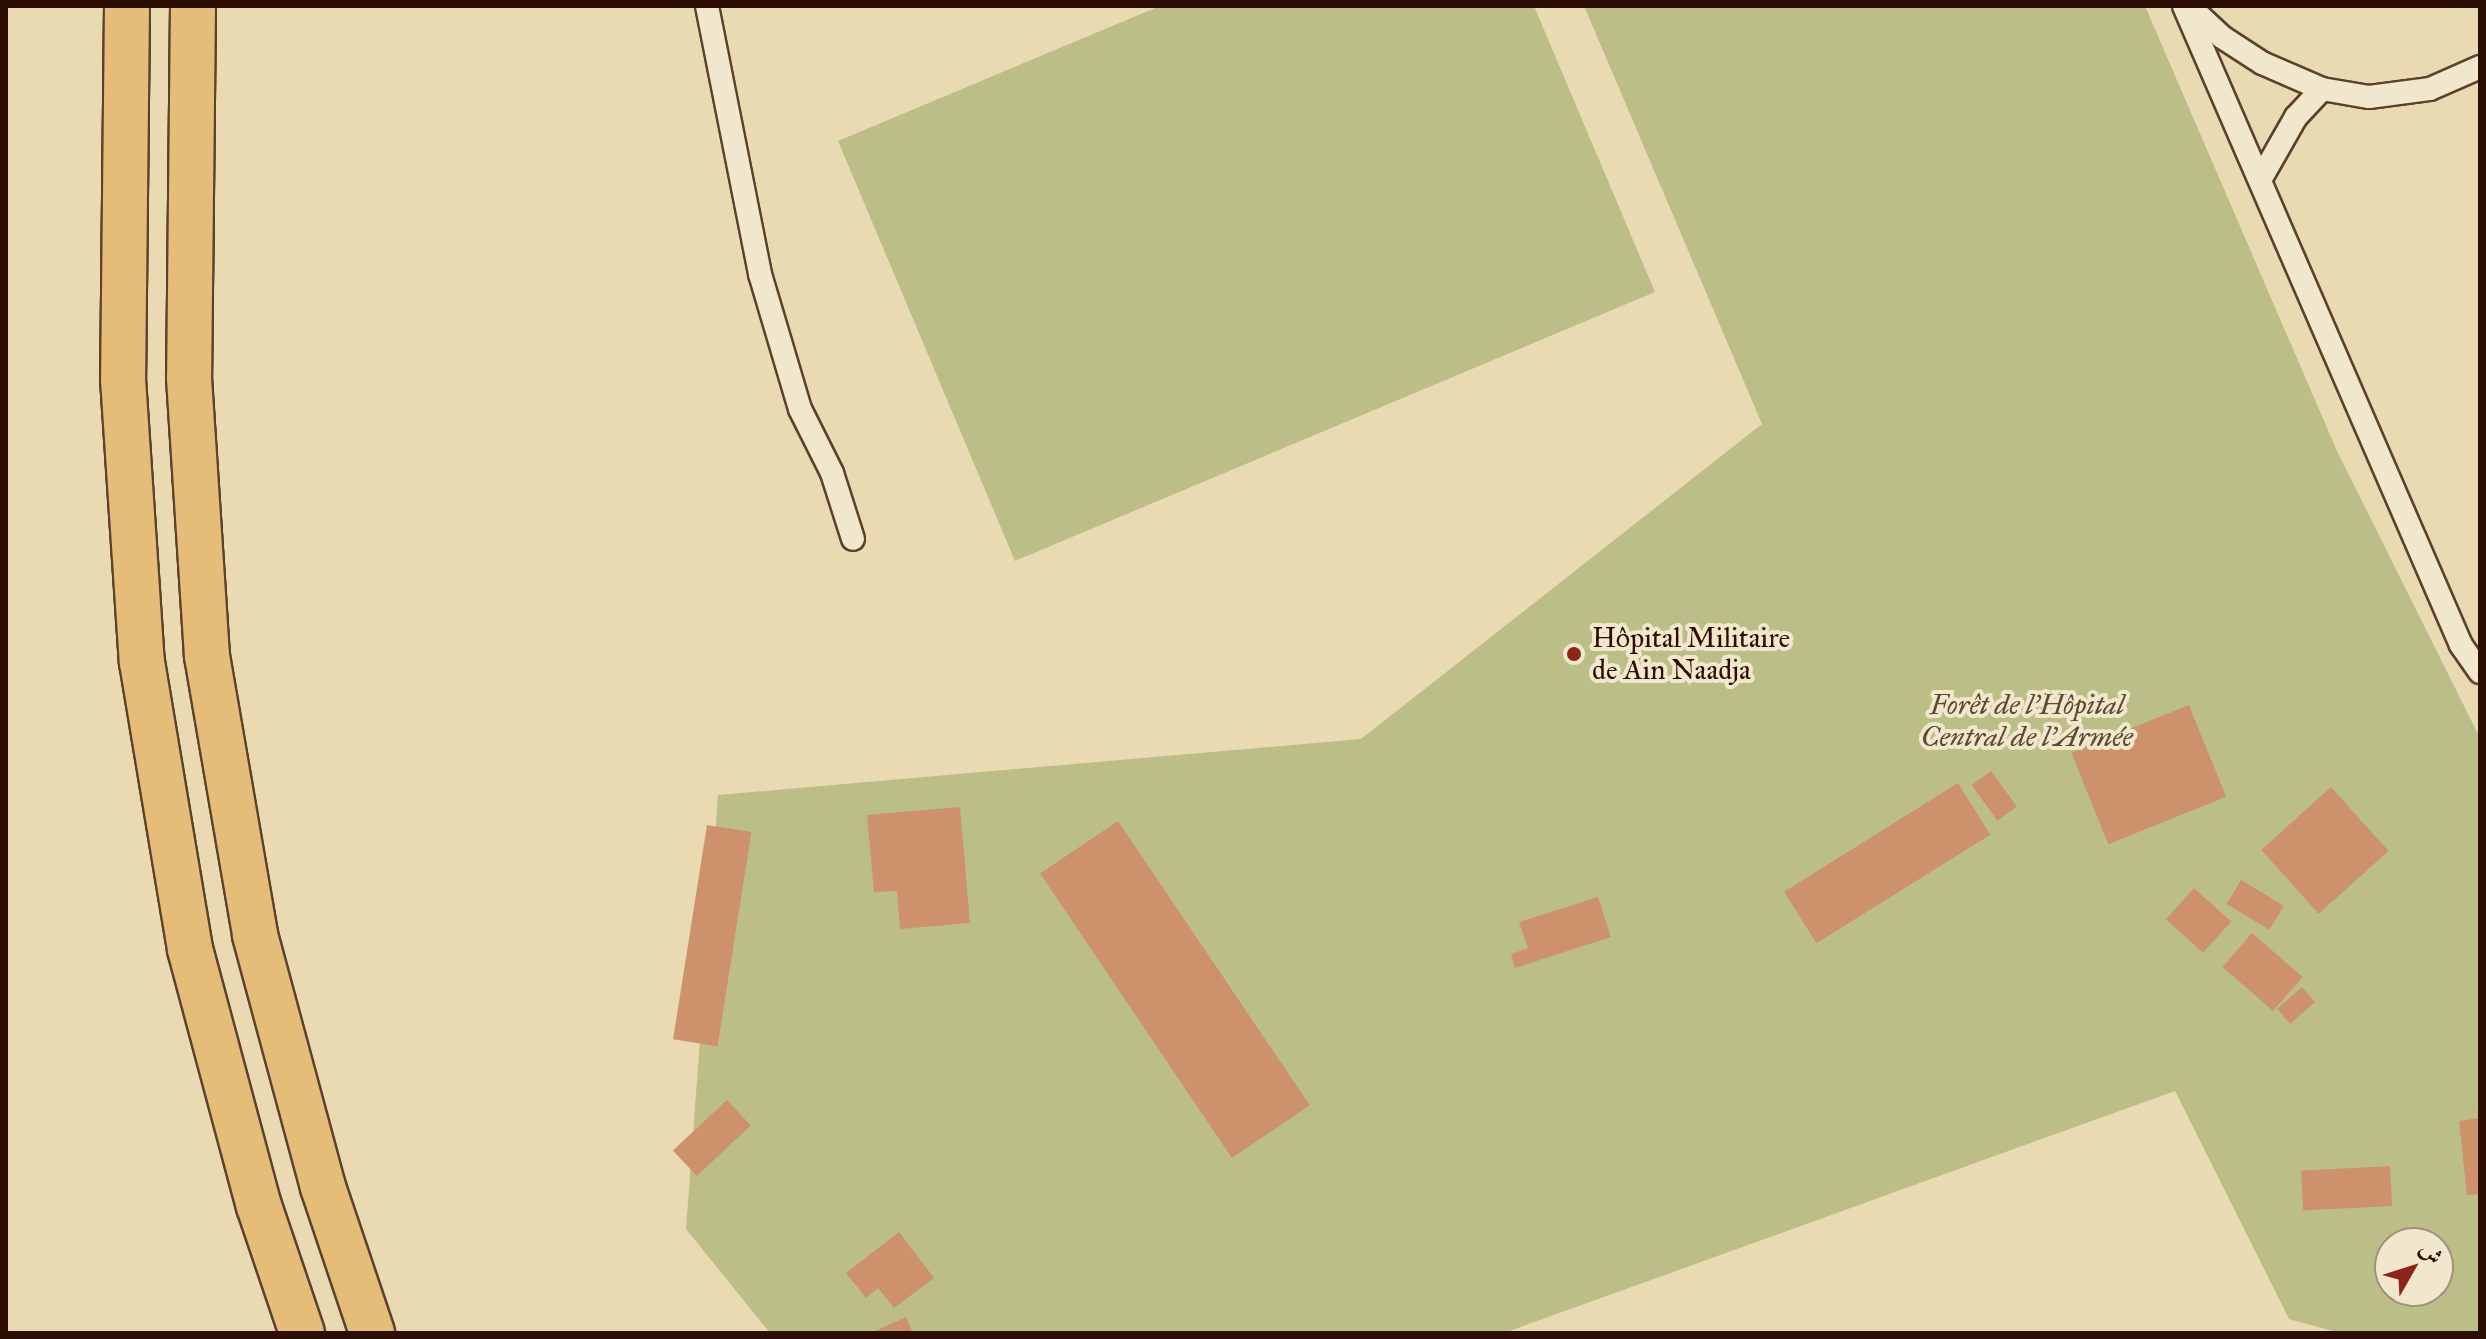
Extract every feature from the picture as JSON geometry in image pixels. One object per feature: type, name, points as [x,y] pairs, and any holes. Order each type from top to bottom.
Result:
[{"type":"highway","points":[[127,6],[123,379],[142,662],[190,949],[259,1206],[302,1333]]},
{"type":"highway","points":[[193,6],[189,378],[207,656],[255,935],[310,1144],[372,1333]]},
{"type":"lane","points":[[707,6],[760,274],[800,409],[832,473],[853,539]]},
{"type":"lane","points":[[2186,6],[2222,37],[2262,63],[2322,89],[2369,97],[2430,89],[2480,67]]},
{"type":"lane","points":[[2186,6],[2461,645],[2480,672]]},
{"type":"lane","points":[[2260,180],[2296,117],[2322,89]]},
{"type":"green space","points":[[1160,6],[1534,6],[1655,292],[1015,561],[838,141]]},
{"type":"green space","name":"Forêt de l'Hôpital Central de l'Armée","points":[[1584,6],[2145,6],[2337,451],[2480,738],[2480,1333],[2340,1333],[2289,1319],[2175,1091],[1504,1333],[770,1333],[686,1229],[718,795],[1361,739],[1762,424]]},
{"type":"building","points":[[2189,705],[2226,797],[2108,844],[2071,753]]},
{"type":"building","points":[[1991,771],[2017,807],[1997,821],[1972,785]]},
{"type":"building","points":[[1958,783],[1990,835],[1816,943],[1784,892]]},
{"type":"building","points":[[2331,787],[2389,851],[2319,914],[2261,850]]},
{"type":"building","points":[[960,807],[970,923],[900,929],[897,891],[874,892],[867,815]]},
{"type":"building","points":[[1118,821],[1310,1105],[1232,1158],[1040,874]]},
{"type":"building","points":[[707,825],[751,832],[717,1046],[673,1039]]},
{"type":"building","points":[[2241,880],[2284,906],[2269,930],[2227,904]]},
{"type":"building","points":[[2194,888],[2231,921],[2203,953],[2166,919]]},
{"type":"building","points":[[1598,897],[1611,937],[1515,968],[1511,954],[1528,948],[1519,922]]},
{"type":"building","points":[[2252,933],[2303,977],[2273,1011],[2222,967]]},
{"type":"building","points":[[2302,987],[2315,1002],[2290,1024],[2277,1009]]},
{"type":"building","points":[[727,1100],[751,1126],[697,1176],[673,1150]]},
{"type":"building","points":[[2480,1118],[2480,1194],[2467,1195],[2459,1121]]},
{"type":"building","points":[[2390,1166],[2392,1206],[2303,1211],[2301,1171]]},
{"type":"building","points":[[899,1232],[934,1278],[894,1308],[878,1288],[866,1298],[846,1273]]},
{"type":"building","points":[[906,1317],[913,1333],[871,1333]]},
{"type":"place","name":"Hôpital Militaire de Ain Naadja","points":[[1574,654]]}]
